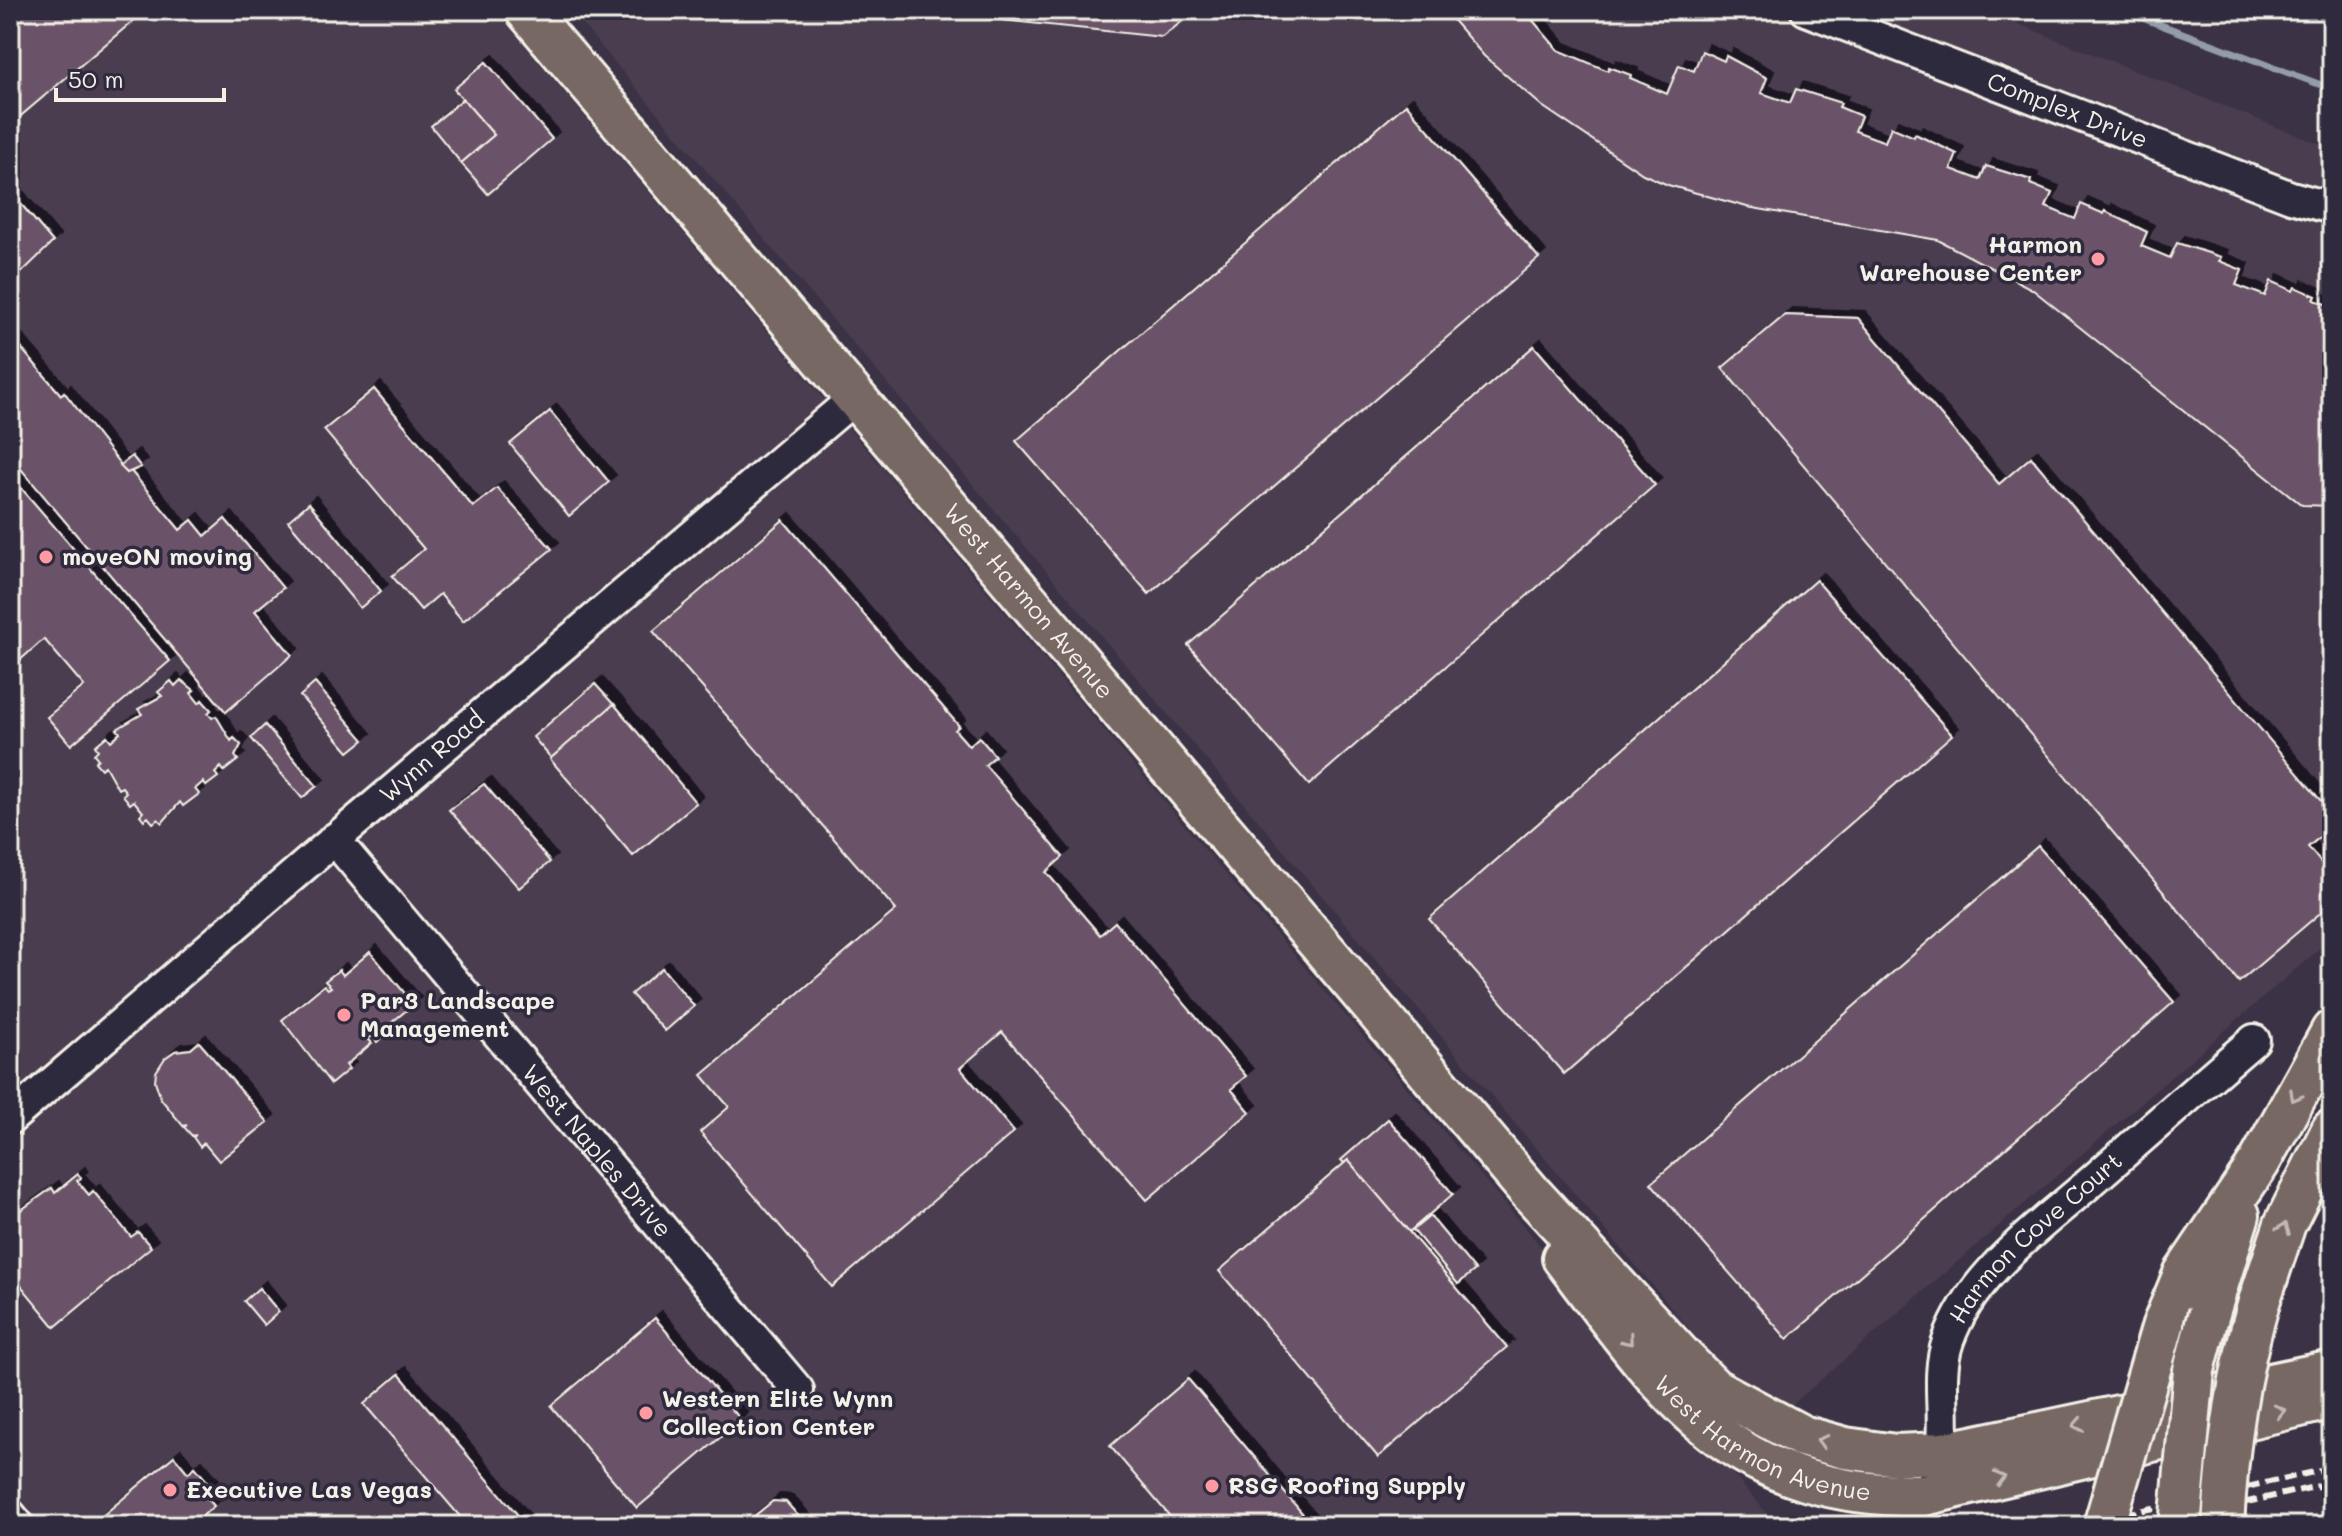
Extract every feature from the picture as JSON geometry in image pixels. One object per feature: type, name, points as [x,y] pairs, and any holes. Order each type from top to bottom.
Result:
[{"type":"main road","name":"West Harmon Avenue","points":[[526,10],[1531,1193],[1559,1252],[1588,1270],[1714,1389],[1802,1436],[1845,1448],[1896,1455],[1943,1453],[2332,1371]]},
{"type":"main road","points":[[2104,1526],[2163,1325],[2184,1274],[2259,1163],[2332,1031]]},
{"type":"main road","points":[[2223,1526],[2227,1450],[2240,1373],[2259,1302],[2285,1224],[2332,1130]]},
{"type":"main road","points":[[2180,1526],[2194,1370],[2209,1313],[2259,1163]]},
{"type":"main road","name":"West Harmon Avenue","points":[[1588,1270],[1680,1402],[1701,1423],[1738,1451],[1784,1474],[1839,1490],[1887,1496],[1924,1495],[2332,1399]]},
{"type":"street","name":"Complex Drive","points":[[1806,10],[2291,197],[2332,208]]},
{"type":"street","name":"Wynn Road","points":[[10,1119],[334,839],[857,396]]},
{"type":"street","name":"West Naples Drive","points":[[334,839],[798,1390]]},
{"type":"street","name":"Harmon Cove Court","points":[[1924,1495],[1943,1453],[1939,1383],[1948,1341],[1974,1290],[2027,1238],[2254,1040]]},
{"type":"street","points":[[10,1515],[19,1526]]},
{"type":"shaded area","points":[[10,10],[495,10],[1770,1517],[1741,1526],[10,1526]]},
{"type":"shaded area","points":[[570,10],[1983,10],[2332,149],[2332,938],[1770,1424]]},
{"type":"shaded area","points":[[2284,10],[2332,10],[2332,27]]},
{"type":"building","points":[[10,10],[146,10],[10,125]]},
{"type":"building","points":[[908,10],[1197,10],[1162,37]]},
{"type":"building","name":"Harmon Warehouse Center","points":[[1444,10],[1524,10],[1558,50],[1608,71],[1609,67],[1631,75],[1630,78],[1667,94],[1679,65],[1694,71],[1702,51],[1724,61],[1726,56],[1767,78],[1761,93],[1790,103],[1796,89],[1841,103],[1839,107],[1861,116],[1855,131],[1885,142],[1891,127],[1914,137],[1915,134],[1957,154],[1951,169],[1980,180],[1986,166],[2031,180],[2030,184],[2052,193],[2046,207],[2075,219],[2081,204],[2104,214],[2105,211],[2147,232],[2141,246],[2170,258],[2177,243],[2221,257],[2219,261],[2242,270],[2236,285],[2265,296],[2271,281],[2293,291],[2295,287],[2316,296],[2314,300],[2332,306],[2332,506],[2302,505],[2032,289],[1938,240],[1747,207],[1668,185],[1643,174],[1542,106],[1484,56]]},
{"type":"building","points":[[486,62],[552,139],[488,194],[461,163],[494,135],[454,89]]},
{"type":"building","points":[[463,99],[494,135],[461,163],[431,126]]},
{"type":"building","points":[[1406,104],[1539,258],[1149,594],[1016,441]]},
{"type":"building","points":[[10,191],[53,242],[10,284]]},
{"type":"building","points":[[1785,315],[1858,318],[1999,484],[2031,457],[2332,814],[2332,827],[2308,847],[2332,876],[2332,903],[2239,982],[1722,368]]},
{"type":"building","points":[[10,335],[61,395],[64,392],[127,473],[130,470],[180,530],[192,520],[205,536],[225,519],[283,588],[255,611],[292,655],[226,712],[10,456]]},
{"type":"building","points":[[1534,346],[1655,485],[1309,785],[1188,645]]},
{"type":"building","points":[[374,389],[473,507],[497,488],[552,549],[463,621],[440,594],[421,610],[392,576],[424,549],[324,430]]},
{"type":"building","points":[[550,411],[609,482],[569,516],[510,444]]},
{"type":"building","points":[[132,456],[141,467],[127,473],[120,466]]},
{"type":"building","name":"moveON moving","points":[[10,475],[170,661],[71,745],[47,717],[84,686],[44,639],[10,669]]},
{"type":"building","points":[[309,503],[381,591],[360,608],[288,521]]},
{"type":"building","points":[[783,520],[959,726],[955,730],[969,746],[979,737],[995,756],[985,765],[1063,857],[1046,872],[1100,935],[1115,922],[1246,1076],[1231,1089],[1250,1112],[1147,1200],[1002,1032],[960,1068],[1014,1132],[832,1287],[700,1132],[729,1107],[702,1075],[896,910],[653,631]]},
{"type":"building","points":[[1816,580],[1952,735],[1564,1074],[1429,919]]},
{"type":"building","points":[[181,680],[194,690],[191,693],[199,703],[202,700],[211,710],[208,713],[212,718],[216,716],[231,741],[234,738],[241,745],[235,756],[238,760],[224,771],[221,767],[215,773],[218,777],[206,786],[203,782],[195,789],[199,794],[183,806],[180,802],[162,823],[158,819],[153,823],[148,817],[144,820],[140,815],[143,812],[134,801],[130,804],[123,795],[126,792],[122,787],[118,789],[105,766],[101,769],[95,762],[98,759],[94,754],[98,750],[95,746],[107,736],[111,741],[120,733],[117,729],[142,714],[138,709],[162,696],[158,692],[171,681],[175,686]]},
{"type":"building","points":[[315,683],[364,740],[349,752],[300,696]]},
{"type":"building","points":[[595,684],[614,705],[551,758],[533,737]]},
{"type":"building","points":[[614,704],[696,803],[633,856],[550,759]]},
{"type":"building","points":[[265,725],[317,786],[302,798],[251,738]]},
{"type":"building","points":[[484,784],[550,862],[519,888],[449,810]]},
{"type":"building","points":[[2038,846],[2174,1002],[1787,1339],[1651,1183]]},
{"type":"building","name":"Par3 Landscape Management","points":[[370,952],[414,1004],[385,1028],[388,1032],[377,1042],[372,1036],[368,1039],[372,1043],[346,1065],[349,1069],[331,1084],[282,1020],[324,985],[328,989],[331,987],[325,981],[339,970],[343,975]]},
{"type":"building","points":[[662,968],[694,1006],[665,1031],[631,994]]},
{"type":"building","points":[[199,1042],[268,1122],[219,1161],[204,1143],[200,1147],[193,1137],[196,1135],[192,1136],[184,1127],[187,1125],[183,1126],[161,1099],[155,1081],[156,1072],[165,1058],[175,1051],[191,1049]]},
{"type":"building","points":[[1388,1119],[1453,1194],[1409,1232],[1348,1160],[1344,1163],[1341,1160]]},
{"type":"building","points":[[1348,1160],[1507,1347],[1378,1457],[1219,1271]]},
{"type":"building","points":[[78,1174],[81,1178],[77,1181],[89,1195],[93,1191],[131,1237],[138,1232],[151,1247],[55,1327],[14,1277],[10,1280],[10,1218],[52,1188],[55,1193]]},
{"type":"building","points":[[1430,1216],[1475,1270],[1458,1284],[1413,1230]]},
{"type":"building","points":[[259,1288],[279,1312],[264,1325],[244,1301]]},
{"type":"building","name":"Western Elite Wynn Collection Center","points":[[655,1318],[741,1420],[637,1508],[551,1406]]},
{"type":"building","points":[[399,1374],[527,1526],[468,1526],[364,1404]]},
{"type":"building","name":"RSG Roofing Supply","points":[[1188,1379],[1313,1526],[1178,1526],[1110,1446]]},
{"type":"building","name":"Executive Las Vegas","points":[[174,1456],[188,1473],[195,1467],[212,1487],[204,1494],[214,1506],[191,1526],[109,1526],[101,1517]]},
{"type":"building","points":[[773,1501],[786,1502],[807,1526],[742,1526]]},
{"type":"waterway","points":[[2121,10],[2332,89]]},
{"type":"railway","points":[[2072,1526],[2332,1468]]},
{"type":"railway","points":[[2140,1526],[2332,1483]]},
{"type":"place","name":"Harmon Warehouse Center","points":[[2098,259]]},
{"type":"place","name":"moveON moving","points":[[46,557]]},
{"type":"place","name":"Par3 Landscape Management","points":[[344,1015]]},
{"type":"place","name":"Western Elite Wynn Collection Center","points":[[646,1413]]},
{"type":"place","name":"RSG Roofing Supply","points":[[1212,1486]]},
{"type":"place","name":"Executive Las Vegas","points":[[170,1490]]}]
